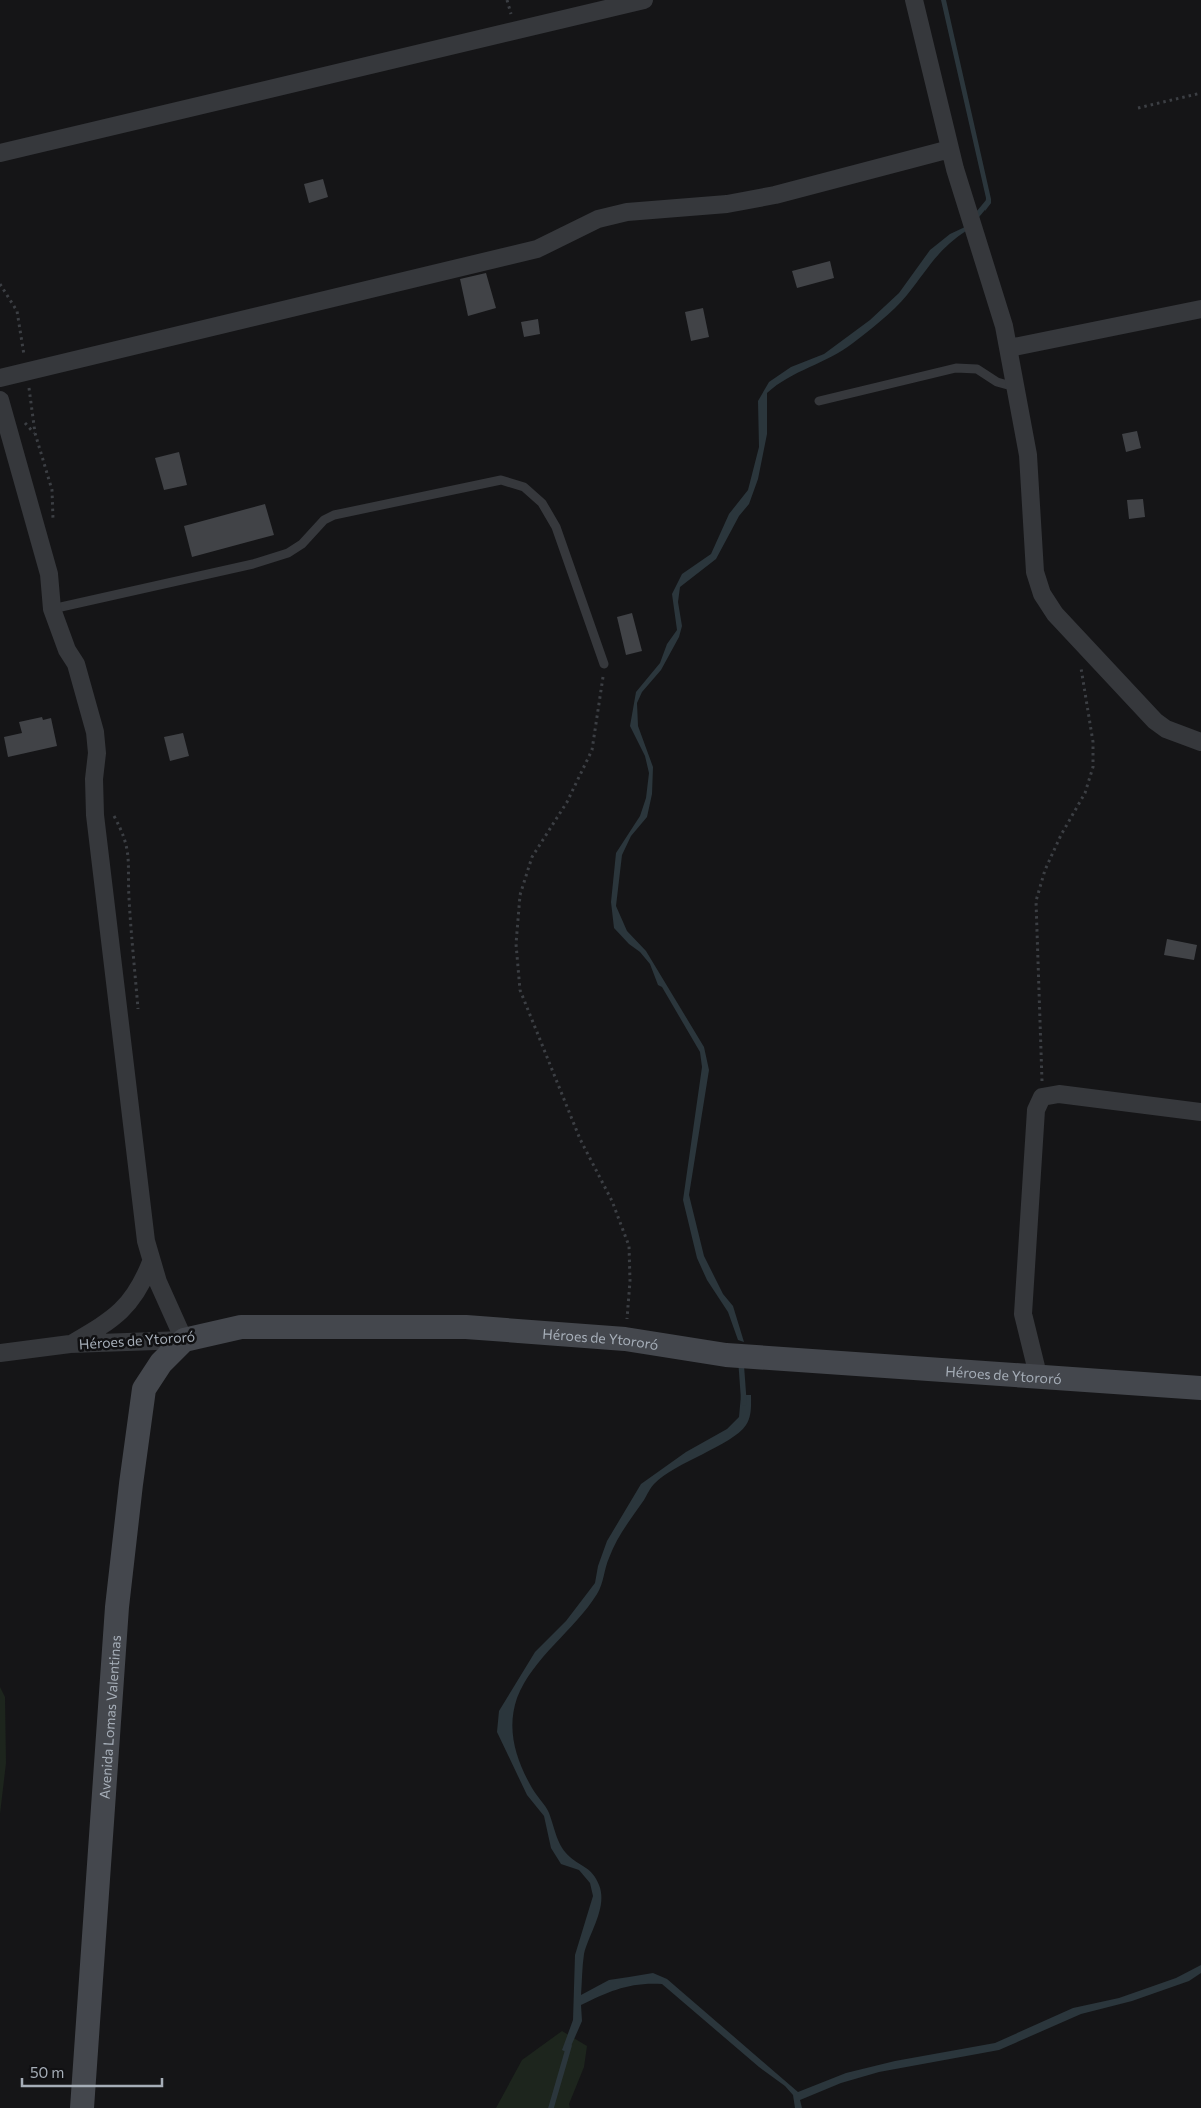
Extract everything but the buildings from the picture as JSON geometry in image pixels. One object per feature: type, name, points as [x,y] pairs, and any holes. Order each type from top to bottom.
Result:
[{"type":"main road","name":"Héroes de Ytororó","points":[[184,1340],[242,1327],[466,1327],[625,1339],[726,1355],[1038,1375],[1201,1388]]},
{"type":"main road","name":"Avenida Lomas Valentinas","points":[[82,2108],[117,1607],[131,1484],[144,1389],[161,1363],[184,1340]]},
{"type":"street","points":[[0,153],[644,0]]},
{"type":"street","points":[[914,0],[950,149],[1009,348],[1028,455],[1035,572],[1042,594],[1055,614],[1076,638],[1155,721],[1166,729],[1201,742]]},
{"type":"street","points":[[0,378],[537,249],[598,219],[636,211],[727,204],[775,195],[950,149]]},
{"type":"street","points":[[1009,348],[1201,309]]},
{"type":"street","points":[[0,400],[49,574],[52,609],[67,650],[76,664],[96,742],[95,815],[145,1232],[151,1262],[184,1340]]},
{"type":"street","points":[[1038,1375],[1023,1314],[1036,1110],[1042,1097],[1059,1094],[1201,1112]]},
{"type":"street","points":[[70,1344],[111,1321],[123,1310],[134,1297],[151,1262]]},
{"type":"street","name":"Héroes de Ytororó","points":[[0,1353],[70,1344],[184,1340]]},
{"type":"lane","points":[[819,401],[956,368],[977,369],[997,382],[1016,388]]},
{"type":"lane","points":[[52,609],[253,564],[288,553],[302,544],[324,520],[334,516],[501,480],[524,487],[542,503],[556,527],[604,664]]},
{"type":"path","points":[[1138,108],[1201,93]]},
{"type":"path","points":[[0,284],[17,311],[35,434],[52,490],[53,526]]},
{"type":"path","points":[[1042,1097],[1036,901],[1045,870],[1061,835],[1085,792],[1092,768],[1093,742],[1076,638]]},
{"type":"path","points":[[604,664],[592,750],[567,802],[532,857],[520,895],[516,944],[520,990],[580,1139],[612,1201],[629,1246],[630,1281],[625,1339]]},
{"type":"shaded area","points":[[941,0],[946,0],[991,199],[991,203],[985,211],[986,198]]},
{"type":"shaded area","points":[[965,227],[966,231],[940,253],[907,295],[881,320],[843,350],[787,378],[767,393],[767,434],[758,479],[749,504],[739,516],[716,559],[680,587],[678,602],[682,626],[679,637],[661,670],[642,692],[637,703],[638,726],[653,767],[652,794],[647,817],[631,836],[622,855],[616,906],[627,931],[646,951],[704,1047],[709,1070],[689,1195],[704,1256],[723,1294],[733,1306],[744,1342],[738,1340],[728,1312],[707,1280],[697,1258],[683,1200],[702,1067],[700,1052],[662,987],[658,985],[650,964],[614,928],[611,902],[616,853],[640,816],[646,798],[649,773],[645,756],[630,726],[636,692],[660,663],[667,644],[677,630],[672,594],[682,574],[711,554],[729,514],[748,490],[759,447],[758,401],[769,382],[791,367],[824,354],[870,320],[899,293],[930,250],[950,234]]},
{"type":"shaded area","points":[[741,1395],[751,1395],[750,1414],[746,1425],[729,1440],[675,1468],[653,1486],[616,1542],[607,1562],[597,1594],[533,1670],[517,1698],[512,1722],[514,1744],[521,1767],[532,1788],[548,1810],[562,1848],[570,1857],[593,1874],[601,1893],[600,1911],[584,1954],[581,1995],[609,1980],[653,1973],[667,1979],[798,2092],[846,2073],[895,2061],[995,2043],[1073,2008],[1119,1998],[1176,1978],[1201,1965],[1201,1973],[1189,1981],[1132,2001],[1081,2014],[999,2050],[879,2072],[841,2083],[800,2100],[802,2108],[795,2108],[793,2095],[785,2086],[759,2067],[662,1984],[640,1984],[620,1988],[581,2005],[582,2021],[568,2053],[562,2050],[573,2020],[575,1955],[593,1896],[590,1883],[579,1870],[561,1864],[551,1848],[544,1816],[527,1795],[497,1732],[499,1711],[535,1652],[566,1621],[595,1583],[598,1566],[607,1541],[641,1484],[686,1452],[727,1429],[739,1417]]},
{"type":"shaded area","points":[[0,1687],[5,1697],[6,1763],[0,1814]]},
{"type":"shaded area","points":[[562,2031],[587,2046],[584,2067],[569,2104],[570,2108],[496,2108],[522,2060]]},
{"type":"waterway","points":[[973,220],[988,202]]},
{"type":"waterway","points":[[741,1362],[744,1403]]},
{"type":"waterway","points":[[551,2108],[569,2046]]}]
